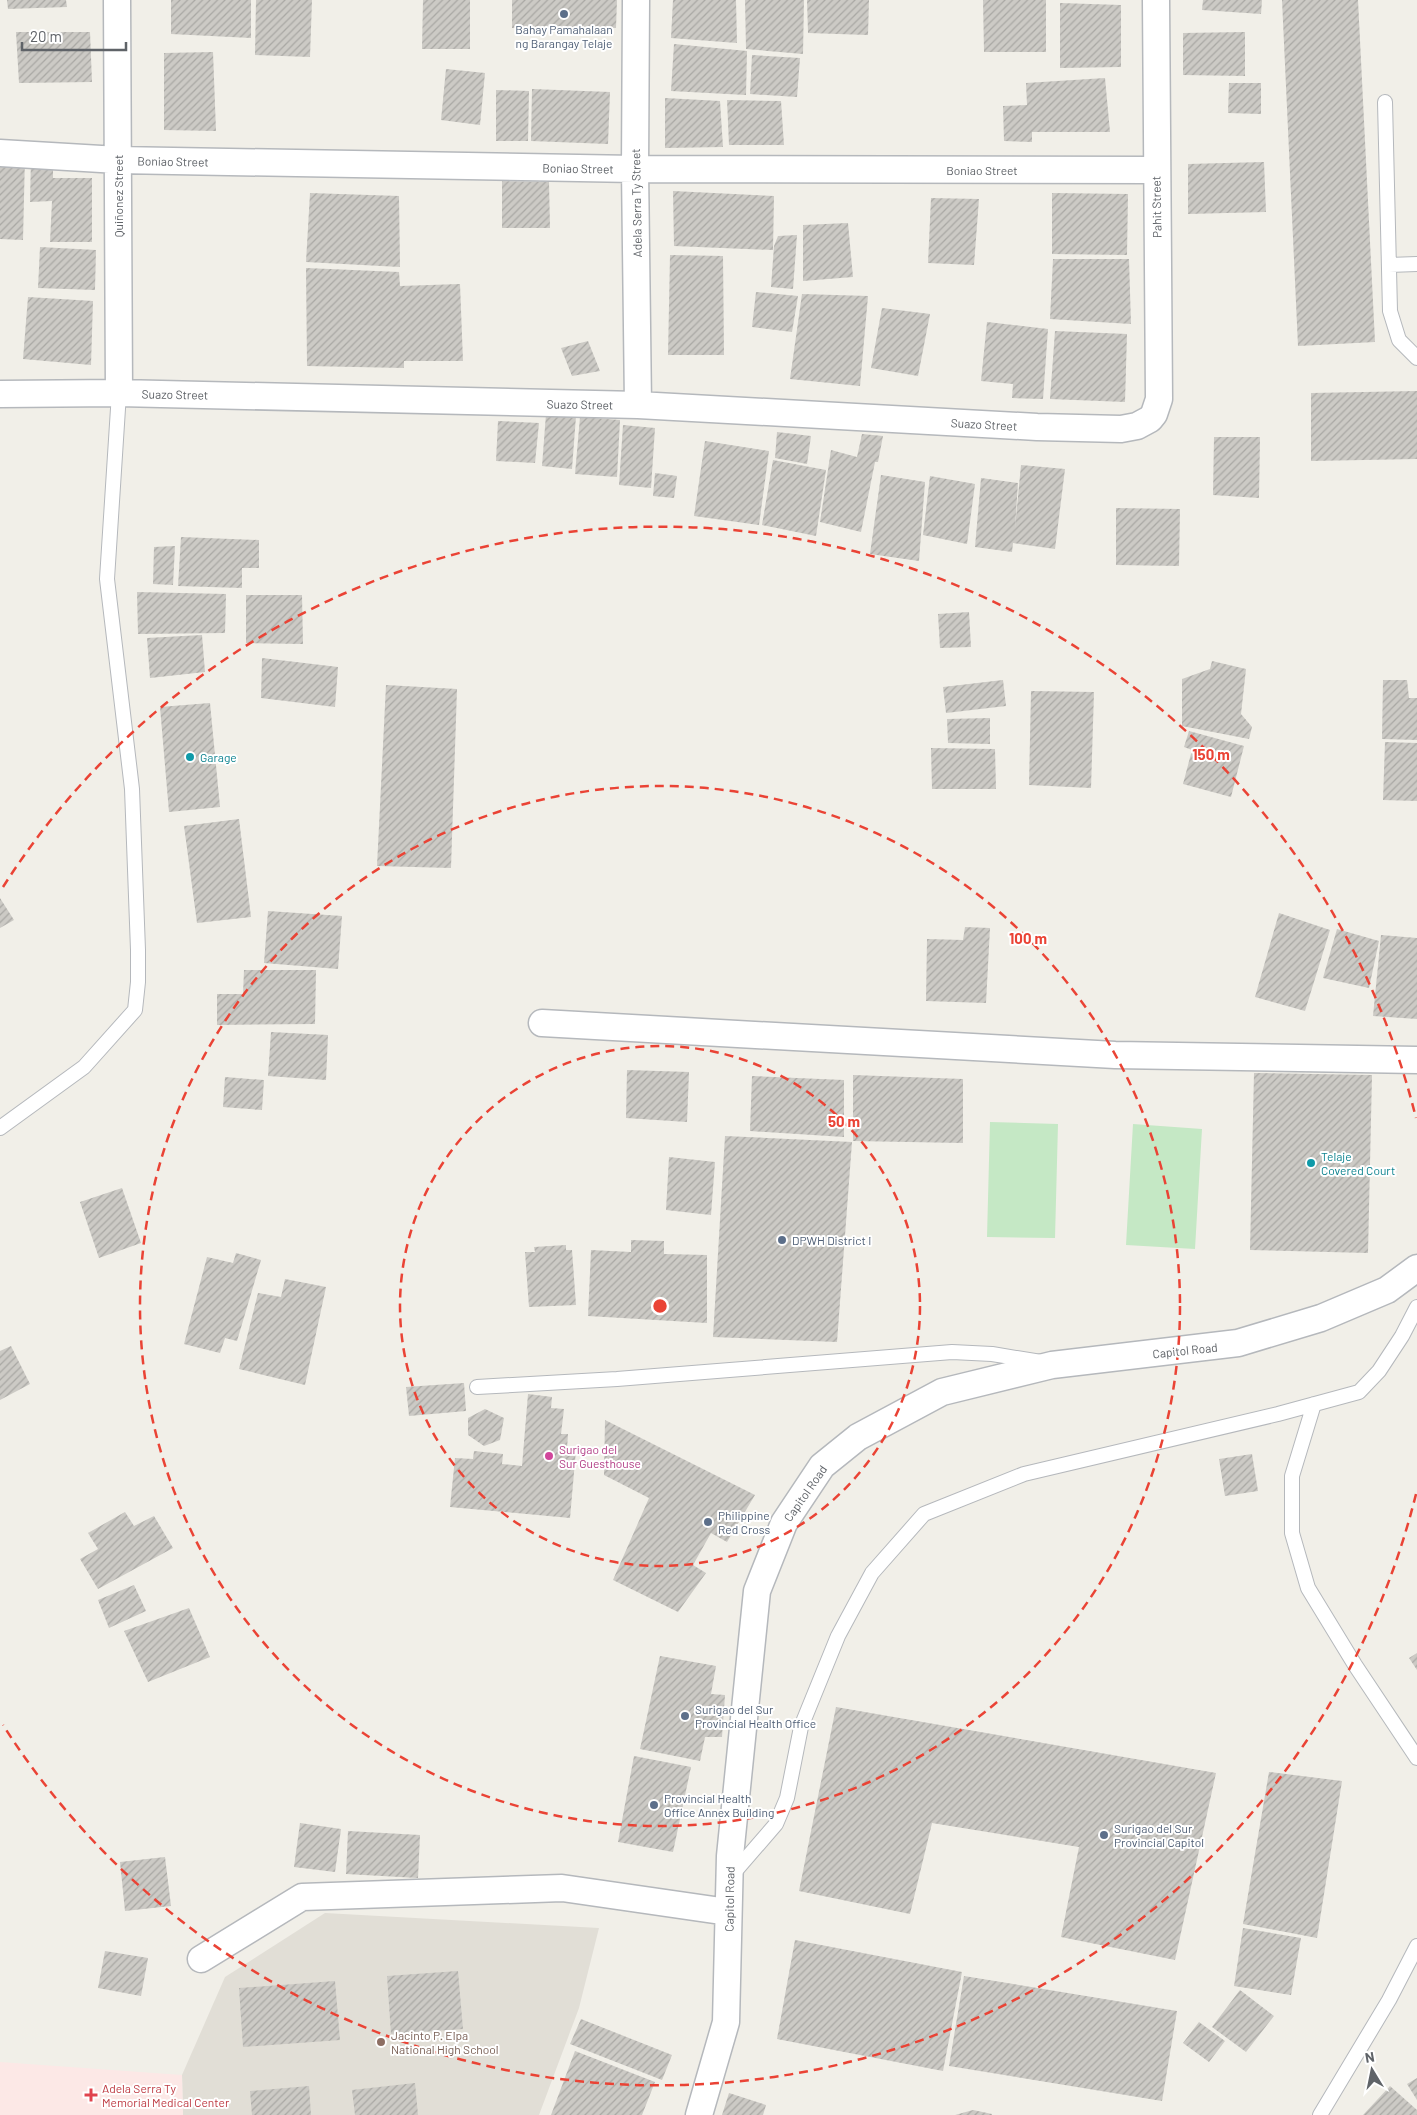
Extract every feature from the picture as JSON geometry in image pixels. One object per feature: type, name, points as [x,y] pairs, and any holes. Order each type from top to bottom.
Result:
[{"type":"street","name":"Quiñonez Street","points":[[117,0],[119,392]]},
{"type":"street","name":"Adela Serra Ty Street","points":[[636,0],[635,169],[638,405]]},
{"type":"street","name":"Pahit Street","points":[[1154,414],[1159,399],[1155,170],[1156,0]]},
{"type":"street","name":"Boniao Street","points":[[0,153],[118,160],[635,169],[1155,170]]},
{"type":"street","name":"Suazo Street","points":[[0,394],[119,392],[638,405],[1037,427],[1121,429],[1137,426],[1154,414]]},
{"type":"street","points":[[542,1023],[1115,1055],[1417,1060]]},
{"type":"street","name":"Capitol Road","points":[[699,2115],[726,2022],[729,1878],[757,1591],[784,1523],[822,1466],[858,1437],[942,1392],[1052,1365],[1238,1344],[1329,1314],[1387,1290],[1417,1268]]},
{"type":"street","points":[[201,1959],[302,1896],[562,1888],[728,1912]]},
{"type":"lane","points":[[1385,102],[1390,311],[1399,340],[1417,358]]},
{"type":"lane","points":[[1389,265],[1417,264]]},
{"type":"lane","points":[[0,1128],[84,1067],[135,1010],[138,982],[138,950],[132,789],[107,579],[119,392]]},
{"type":"lane","points":[[729,1878],[776,1824],[780,1816],[794,1770],[801,1727],[838,1636],[868,1580],[924,1514],[1024,1474],[1359,1392],[1378,1371],[1402,1336],[1417,1307]]},
{"type":"lane","points":[[477,1387],[617,1379],[952,1352],[992,1354],[1052,1365]]},
{"type":"lane","points":[[1314,1404],[1292,1476],[1292,1533],[1308,1588],[1355,1665],[1417,1758]]},
{"type":"lane","points":[[1320,2115],[1388,2000],[1417,1946]]},
{"type":"shaded area","name":"Jacinto P. Elpa National High School","points":[[325,1913],[599,1928],[579,2008],[539,2115],[183,2115],[182,2075],[225,1977]]},
{"type":"shaded area","name":"Adela Serra Ty Memorial Medical Center","points":[[0,2062],[182,2075],[183,2115],[0,2115]]},
{"type":"green space","points":[[990,1122],[1058,1124],[1055,1238],[987,1237]]},
{"type":"green space","points":[[1133,1124],[1202,1129],[1195,1249],[1126,1245]]},
{"type":"building","points":[[7,0],[66,0],[67,7],[8,9]]},
{"type":"building","points":[[171,0],[251,0],[251,38],[171,34]]},
{"type":"building","points":[[256,0],[312,0],[310,57],[255,55]]},
{"type":"building","points":[[423,0],[470,0],[470,49],[422,49]]},
{"type":"building","name":"Bahay Pamahalaan ng Barangay Telaje","points":[[512,0],[617,0],[616,28],[512,28]]},
{"type":"building","points":[[673,0],[736,0],[737,43],[671,38]]},
{"type":"building","points":[[745,0],[804,0],[803,54],[746,49]]},
{"type":"building","points":[[807,0],[869,0],[868,35],[808,33]]},
{"type":"building","points":[[983,0],[1046,0],[1046,52],[984,52]]},
{"type":"building","points":[[1203,0],[1262,0],[1261,14],[1202,10]]},
{"type":"building","points":[[1282,0],[1358,0],[1375,342],[1298,346]]},
{"type":"building","points":[[1060,3],[1121,5],[1121,67],[1060,68]]},
{"type":"building","points":[[16,32],[90,32],[92,82],[19,83]]},
{"type":"building","points":[[1245,32],[1245,76],[1183,75],[1183,33]]},
{"type":"building","points":[[674,44],[747,51],[746,95],[671,91]]},
{"type":"building","points":[[213,52],[216,131],[164,130],[164,53]]},
{"type":"building","points":[[752,55],[800,58],[797,97],[750,94]]},
{"type":"building","points":[[446,69],[485,73],[480,125],[441,120]]},
{"type":"building","points":[[1105,78],[1110,132],[1032,132],[1032,142],[1004,141],[1003,106],[1027,105],[1026,83]]},
{"type":"building","points":[[1229,83],[1261,83],[1261,114],[1228,113]]},
{"type":"building","points":[[532,89],[610,92],[608,144],[531,141]]},
{"type":"building","points":[[496,90],[529,91],[528,141],[496,141]]},
{"type":"building","points":[[665,98],[720,101],[723,147],[665,148]]},
{"type":"building","points":[[727,100],[781,101],[784,145],[729,145]]},
{"type":"building","points":[[0,156],[25,156],[23,240],[0,239]]},
{"type":"building","points":[[53,157],[53,178],[92,178],[92,242],[50,242],[52,201],[30,202],[31,158]]},
{"type":"building","points":[[1264,162],[1266,212],[1188,214],[1188,164]]},
{"type":"building","points":[[502,181],[549,182],[550,228],[502,228]]},
{"type":"building","points":[[673,191],[774,196],[773,250],[674,246]]},
{"type":"building","points":[[310,193],[399,196],[400,267],[306,262]]},
{"type":"building","points":[[1052,193],[1128,194],[1127,255],[1052,254]]},
{"type":"building","points":[[931,198],[979,199],[974,265],[928,263]]},
{"type":"building","points":[[848,223],[853,277],[803,281],[803,225]]},
{"type":"building","points":[[797,235],[793,289],[771,287],[774,246],[778,236]]},
{"type":"building","points":[[40,247],[96,250],[95,290],[38,288]]},
{"type":"building","points":[[670,255],[723,256],[724,355],[668,355]]},
{"type":"building","points":[[1053,259],[1129,259],[1131,324],[1050,319]]},
{"type":"building","points":[[306,268],[399,272],[400,286],[460,284],[463,361],[404,361],[404,368],[307,366]]},
{"type":"building","points":[[756,292],[798,296],[792,332],[752,327]]},
{"type":"building","points":[[802,294],[868,296],[860,386],[790,379]]},
{"type":"building","points":[[28,297],[93,301],[91,365],[23,359]]},
{"type":"building","points":[[882,308],[930,314],[918,376],[871,368]]},
{"type":"building","points":[[987,322],[1048,329],[1043,399],[1012,398],[1013,384],[981,381]]},
{"type":"building","points":[[1055,331],[1127,334],[1125,402],[1050,399]]},
{"type":"building","points":[[588,341],[600,371],[572,376],[561,348]]},
{"type":"building","points":[[1417,391],[1417,459],[1311,461],[1311,393]]},
{"type":"building","points":[[546,414],[576,416],[572,469],[542,466]]},
{"type":"building","points":[[580,417],[620,420],[617,477],[575,474]]},
{"type":"building","points":[[498,421],[539,423],[535,463],[496,461]]},
{"type":"building","points":[[623,425],[655,428],[651,488],[619,485]]},
{"type":"building","points":[[777,432],[811,436],[807,464],[775,458]]},
{"type":"building","points":[[862,434],[883,436],[878,462],[875,462],[861,532],[820,522],[831,450],[857,457]]},
{"type":"building","points":[[1214,437],[1260,437],[1259,498],[1213,495]]},
{"type":"building","points":[[705,441],[769,451],[759,525],[694,516]]},
{"type":"building","points":[[773,460],[826,470],[816,536],[762,525]]},
{"type":"building","points":[[1021,465],[1065,469],[1055,549],[1013,543],[1012,552],[975,547],[981,478],[1018,483],[1015,528]]},
{"type":"building","points":[[655,473],[677,476],[674,498],[653,496]]},
{"type":"building","points":[[881,475],[925,482],[919,561],[870,554]]},
{"type":"building","points":[[930,476],[975,484],[967,544],[923,535]]},
{"type":"building","points":[[1116,508],[1180,509],[1179,566],[1116,565]]},
{"type":"building","points":[[181,537],[259,540],[259,568],[242,568],[242,588],[178,586]]},
{"type":"building","points":[[175,546],[173,585],[153,584],[154,547]]},
{"type":"building","points":[[137,592],[226,594],[225,633],[138,634]]},
{"type":"building","points":[[246,595],[302,595],[303,644],[246,643]]},
{"type":"building","points":[[969,612],[971,647],[940,648],[938,614]]},
{"type":"building","points":[[202,635],[205,672],[150,678],[147,638]]},
{"type":"building","points":[[262,658],[338,667],[335,707],[261,698]]},
{"type":"building","points":[[1212,661],[1246,669],[1241,714],[1252,727],[1249,739],[1182,726],[1182,679],[1210,669]]},
{"type":"building","points":[[1003,680],[1006,706],[946,713],[943,687]]},
{"type":"building","points":[[1383,680],[1407,680],[1409,698],[1417,698],[1417,740],[1382,739]]},
{"type":"building","points":[[386,685],[457,689],[451,868],[377,866]]},
{"type":"building","points":[[1031,691],[1094,692],[1091,788],[1029,785]]},
{"type":"building","name":"Garage","points":[[210,703],[220,807],[169,812],[160,707]]},
{"type":"building","points":[[990,718],[990,744],[948,743],[947,719]]},
{"type":"building","points":[[1189,731],[1244,746],[1231,797],[1183,784],[1192,750],[1184,747]]},
{"type":"building","points":[[1385,742],[1417,743],[1417,801],[1383,800]]},
{"type":"building","points":[[931,748],[995,749],[996,789],[932,789]]},
{"type":"building","points":[[239,819],[251,917],[197,923],[184,826]]},
{"type":"building","points":[[0,898],[14,920],[0,928]]},
{"type":"building","points":[[268,911],[342,916],[338,969],[264,963]]},
{"type":"building","points":[[1279,913],[1330,930],[1305,1011],[1255,997]]},
{"type":"building","points":[[965,927],[990,928],[986,1003],[926,1001],[927,939],[963,940]]},
{"type":"building","points":[[1337,929],[1379,941],[1369,988],[1323,978]]},
{"type":"building","points":[[1381,935],[1417,938],[1417,1019],[1373,1016]]},
{"type":"building","points":[[244,970],[316,970],[315,1024],[217,1025],[217,994],[243,994]]},
{"type":"building","points":[[271,1032],[328,1035],[326,1080],[268,1076]]},
{"type":"building","points":[[627,1070],[689,1072],[687,1122],[626,1118]]},
{"type":"building","name":"Telaje Covered Court","points":[[1254,1073],[1372,1075],[1368,1253],[1250,1250]]},
{"type":"building","points":[[853,1075],[963,1079],[963,1143],[853,1141]]},
{"type":"building","points":[[752,1076],[844,1080],[844,1137],[750,1131]]},
{"type":"building","points":[[225,1077],[264,1080],[262,1110],[223,1107]]},
{"type":"building","name":"DPWH District I","points":[[725,1136],[852,1142],[837,1342],[713,1337]]},
{"type":"building","points":[[669,1157],[715,1162],[711,1215],[666,1210]]},
{"type":"building","points":[[122,1188],[141,1243],[99,1258],[80,1202]]},
{"type":"building","points":[[631,1240],[664,1241],[664,1254],[707,1255],[707,1323],[588,1316],[591,1250],[631,1252]]},
{"type":"building","points":[[566,1245],[566,1250],[572,1250],[576,1305],[529,1307],[525,1252],[535,1252],[534,1247]]},
{"type":"building","points":[[236,1253],[261,1260],[237,1341],[225,1338],[220,1353],[184,1344],[207,1257],[233,1263]]},
{"type":"building","points":[[285,1279],[326,1287],[305,1385],[239,1369],[258,1293],[281,1297]]},
{"type":"building","points":[[11,1346],[30,1384],[0,1400],[0,1351]]},
{"type":"building","points":[[464,1383],[466,1411],[409,1416],[406,1387]]},
{"type":"building","name":"Surigao del Sur Guesthouse","points":[[528,1394],[552,1397],[551,1408],[564,1409],[561,1434],[568,1434],[567,1449],[576,1450],[570,1518],[450,1507],[455,1458],[473,1459],[474,1451],[503,1454],[502,1464],[522,1466]]},
{"type":"building","points":[[485,1409],[504,1418],[500,1440],[484,1446],[468,1435],[468,1418]]},
{"type":"building","points":[[605,1420],[755,1495],[727,1542],[711,1533],[693,1565],[706,1573],[678,1612],[613,1580],[649,1498],[604,1475]]},
{"type":"building","points":[[1252,1454],[1258,1491],[1225,1496],[1219,1459]]},
{"type":"building","points":[[125,1512],[134,1526],[154,1516],[173,1548],[98,1589],[80,1559],[98,1549],[88,1533]]},
{"type":"building","points":[[134,1585],[146,1611],[109,1628],[98,1600]]},
{"type":"building","points":[[189,1608],[210,1657],[148,1682],[124,1631]]},
{"type":"building","points":[[1417,1653],[1417,1670],[1409,1658]]},
{"type":"building","name":"Surigao del Sur Provincial Health Office","points":[[660,1656],[716,1666],[711,1694],[725,1695],[722,1737],[705,1737],[700,1761],[640,1749]]},
{"type":"building","name":"Surigao del Sur Provincial Capitol","points":[[836,1707],[1216,1773],[1175,1960],[1061,1937],[1079,1847],[932,1823],[910,1914],[799,1891]]},
{"type":"building","name":"Provincial Health Office Annex Building","points":[[634,1756],[691,1767],[673,1852],[618,1842]]},
{"type":"building","points":[[1269,1772],[1342,1781],[1317,1938],[1243,1924]]},
{"type":"building","points":[[300,1823],[341,1829],[335,1872],[294,1867]]},
{"type":"building","points":[[348,1831],[420,1835],[418,1878],[346,1874]]},
{"type":"building","points":[[165,1857],[171,1906],[125,1911],[120,1862]]},
{"type":"building","points":[[1243,1928],[1301,1938],[1291,1995],[1234,1986]]},
{"type":"building","points":[[795,1940],[962,1972],[943,2071],[777,2039]]},
{"type":"building","points":[[105,1951],[148,1958],[141,1996],[98,1988]]},
{"type":"building","points":[[458,1971],[463,2029],[391,2034],[387,1976]]},
{"type":"building","points":[[964,1976],[1177,2011],[1162,2101],[949,2066]]},
{"type":"building","points":[[335,1981],[340,2040],[243,2047],[239,1988]]},
{"type":"building","points":[[1240,1990],[1274,2016],[1246,2052],[1212,2027]]},
{"type":"building","points":[[581,2019],[672,2055],[662,2080],[570,2044]]},
{"type":"building","points":[[1199,2022],[1225,2041],[1209,2062],[1183,2043]]},
{"type":"building","points":[[575,2051],[655,2082],[642,2115],[551,2115]]},
{"type":"building","points":[[1417,2078],[1417,2100],[1407,2084]]},
{"type":"building","points":[[415,2083],[418,2115],[355,2115],[352,2090]]},
{"type":"building","points":[[309,2086],[311,2115],[252,2115],[250,2091]]},
{"type":"building","points":[[1390,2086],[1417,2110],[1417,2115],[1363,2115]]},
{"type":"building","points":[[729,2093],[766,2105],[763,2115],[722,2115]]},
{"type":"building","points":[[973,2110],[992,2114],[992,2115],[955,2115]]},
{"type":"place","name":"Bahay Pamahalaan ng Barangay Telaje","points":[[564,14]]},
{"type":"place","name":"Garage","points":[[190,757]]},
{"type":"place","name":"Telaje Covered Court","points":[[1311,1163]]},
{"type":"place","name":"DPWH District I","points":[[782,1240]]},
{"type":"place","name":"Surigao del Sur Guesthouse","points":[[549,1456]]},
{"type":"place","name":"Philippine Red Cross","points":[[708,1522]]},
{"type":"place","name":"Surigao del Sur Provincial Health Office","points":[[685,1716]]},
{"type":"place","name":"Provincial Health Office Annex Building","points":[[654,1805]]},
{"type":"place","name":"Surigao del Sur Provincial Capitol","points":[[1104,1835]]},
{"type":"place","name":"Jacinto P. Elpa National High School","points":[[381,2042]]},
{"type":"place","name":"Adela Serra Ty Memorial Medical Center","points":[[91,2095]]}]
